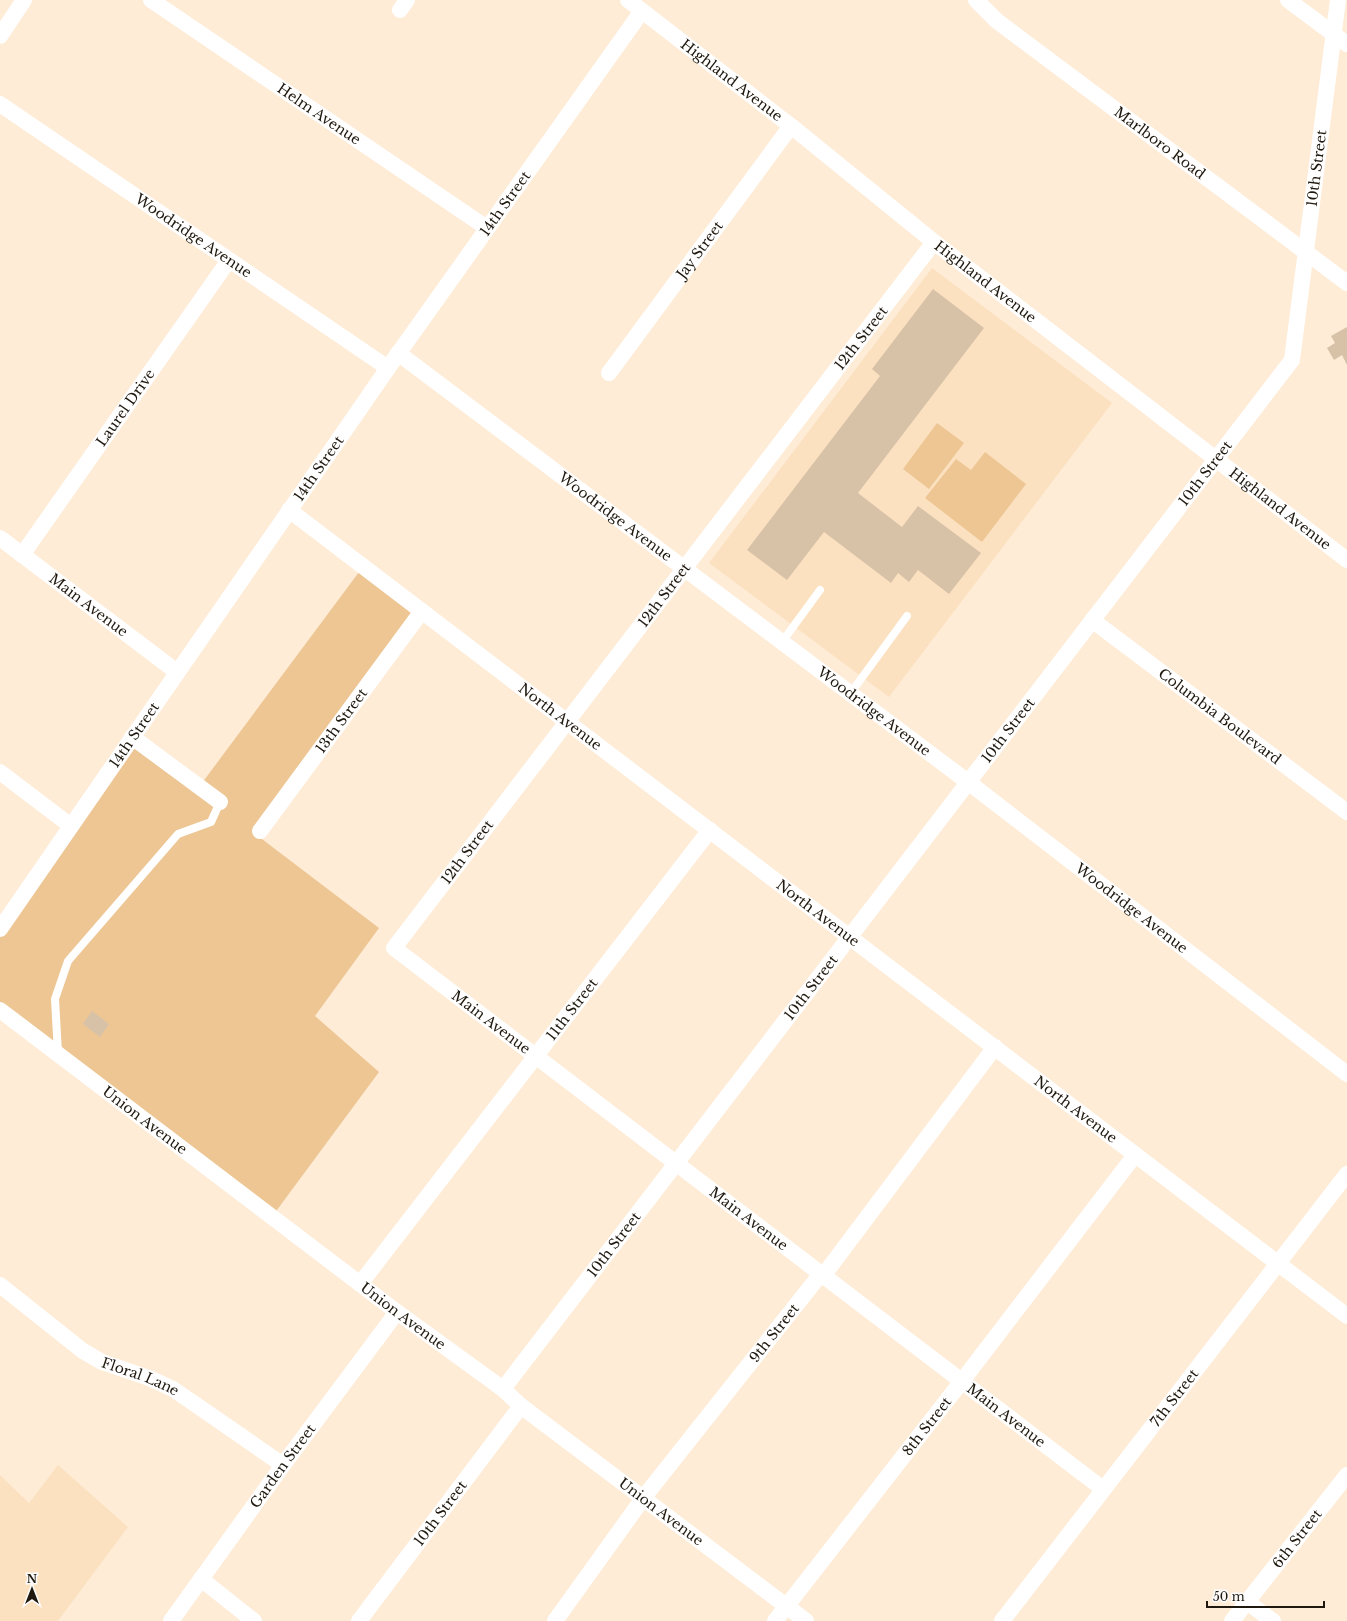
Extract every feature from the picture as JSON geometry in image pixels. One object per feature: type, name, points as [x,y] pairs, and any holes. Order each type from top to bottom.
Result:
[{"type":"street","points":[[0,36],[24,0]]},
{"type":"street","name":"Helm Avenue","points":[[150,0],[487,228]]},
{"type":"street","name":"Highland Avenue","points":[[628,0],[791,126],[934,242],[1347,560]]},
{"type":"street","name":"Marlboro Road","points":[[976,0],[997,21],[1347,283]]},
{"type":"street","points":[[1288,0],[1347,44]]},
{"type":"street","name":"10th Street","points":[[503,1389],[1292,360],[1307,253],[1338,0]]},
{"type":"street","name":"14th Street","points":[[0,929],[398,353],[642,11]]},
{"type":"street","name":"Woodridge Avenue","points":[[0,104],[388,368]]},
{"type":"street","name":"Jay Street","points":[[609,373],[791,126]]},
{"type":"street","name":"12th Street","points":[[394,948],[934,242]]},
{"type":"street","name":"Laurel Drive","points":[[22,555],[229,260]]},
{"type":"street","name":"Woodridge Avenue","points":[[398,353],[968,782],[1347,1074]]},
{"type":"street","name":"North Avenue","points":[[289,510],[1347,1316]]},
{"type":"street","name":"Main Avenue","points":[[0,538],[177,672]]},
{"type":"street","name":"13th Street","points":[[260,831],[422,611]]},
{"type":"street","name":"Columbia Boulevard","points":[[1092,620],[1347,812]]},
{"type":"street","points":[[132,737],[220,802]]},
{"type":"street","points":[[0,772],[71,826]]},
{"type":"street","name":"11th Street","points":[[360,1284],[710,830]]},
{"type":"street","name":"Main Avenue","points":[[394,948],[1103,1488]]},
{"type":"street","name":"Union Avenue","points":[[0,1010],[397,1312],[503,1389],[521,1406],[644,1497],[806,1621]]},
{"type":"street","name":"9th Street","points":[[555,1621],[644,1497],[816,1280],[823,1276],[995,1047]]},
{"type":"street","name":"8th Street","points":[[775,1621],[962,1381],[1135,1155]]},
{"type":"street","name":"7th Street","points":[[1002,1621],[1103,1488],[1347,1174]]},
{"type":"street","name":"Floral Lane","points":[[0,1284],[83,1351],[102,1362],[149,1378],[173,1389],[283,1465]]},
{"type":"street","name":"Garden Street","points":[[171,1621],[283,1465],[397,1312]]},
{"type":"street","name":"10th Street","points":[[359,1621],[521,1406]]},
{"type":"street","name":"6th Street","points":[[1232,1621],[1347,1475]]},
{"type":"street","points":[[201,1580],[254,1621]]},
{"type":"street","points":[[1247,1602],[1273,1621]]},
{"type":"lane","points":[[782,642],[820,590]]},
{"type":"lane","points":[[850,694],[907,616]]},
{"type":"lane","points":[[58,1054],[56,1000],[68,961],[178,834],[211,822],[220,802]]},
{"type":"shaded area","points":[[932,268],[1112,403],[889,697],[709,563]]},
{"type":"shaded area","points":[[937,423],[964,443],[929,489],[903,469]]},
{"type":"shaded area","points":[[985,452],[1026,484],[982,542],[925,498],[956,459],[971,470]]},
{"type":"shaded area","points":[[365,564],[427,610],[254,833],[379,928],[315,1016],[379,1072],[274,1214],[0,1003],[0,922],[136,734],[199,787]]},
{"type":"shaded area","points":[[58,1465],[128,1527],[58,1621],[0,1621],[0,1475],[29,1503]]},
{"type":"building","points":[[933,289],[984,328],[858,493],[902,527],[918,506],[981,553],[949,594],[918,570],[909,582],[898,573],[891,583],[824,532],[787,580],[747,550],[880,376],[872,369]]},
{"type":"building","points":[[1347,327],[1347,365],[1342,355],[1334,360],[1327,348],[1335,343],[1331,336]]},
{"type":"building","points":[[92,1011],[109,1024],[100,1037],[83,1024]]}]
